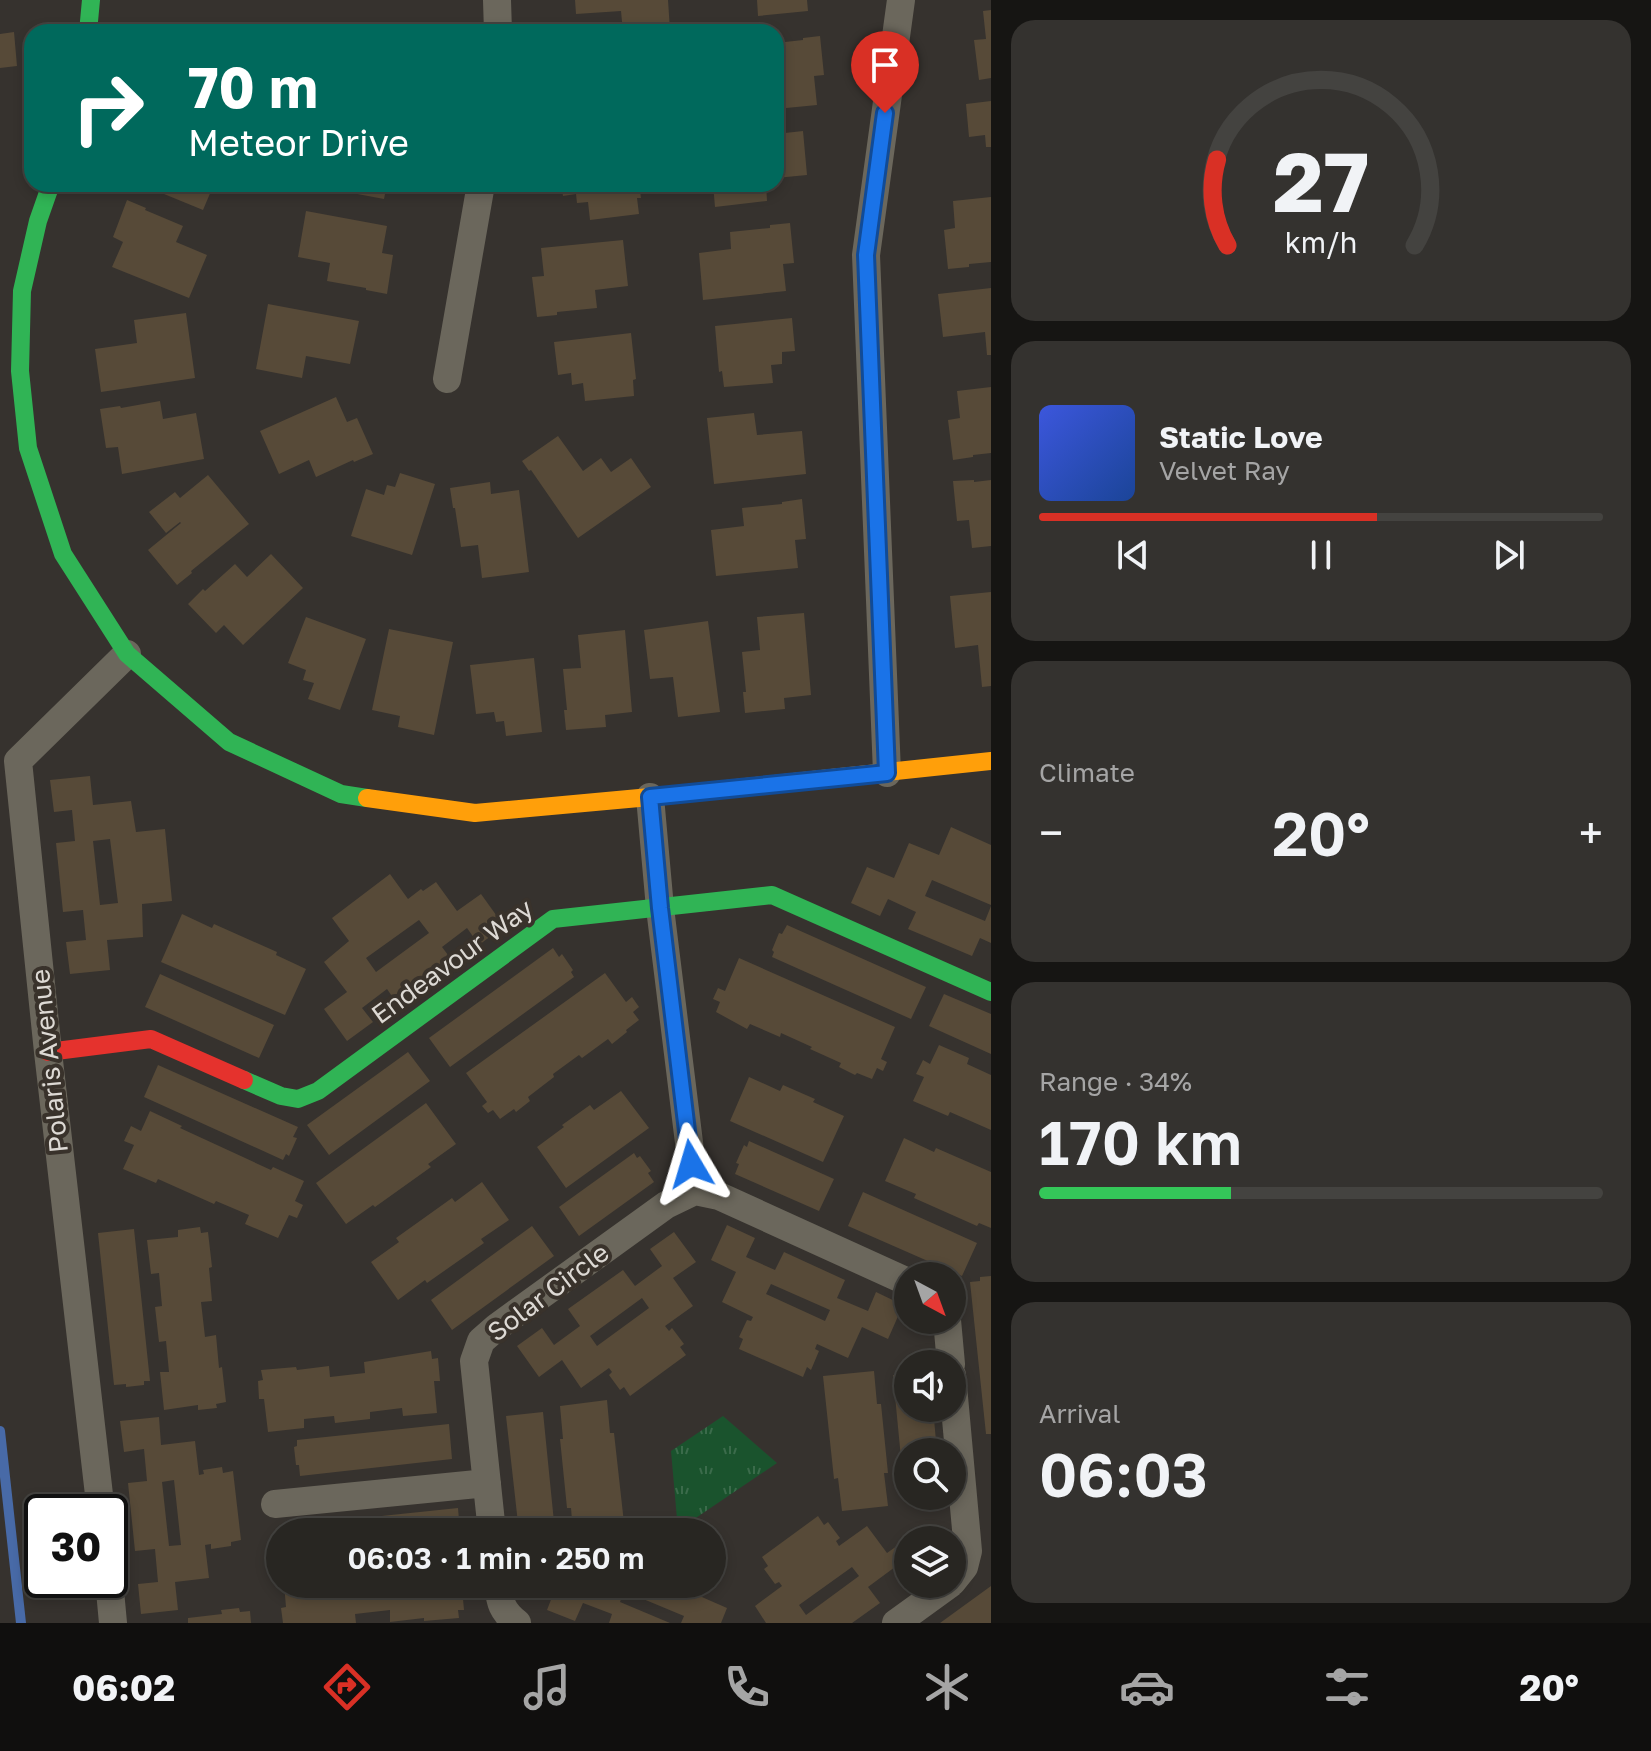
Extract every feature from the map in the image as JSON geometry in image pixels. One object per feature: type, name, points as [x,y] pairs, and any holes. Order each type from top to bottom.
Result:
[{"type":"street","points":[[89,24],[91,0]]},
{"type":"street","points":[[497,0],[498,24]]},
{"type":"street","points":[[887,773],[866,255],[901,0]]},
{"type":"street","points":[[48,192],[38,221],[22,291],[20,371],[28,448],[63,554],[127,654],[229,742],[341,794],[475,813],[991,761]]},
{"type":"street","points":[[447,379],[480,192]]},
{"type":"street","name":"Polaris Avenue","points":[[99,1494],[18,761],[127,654]]},
{"type":"street","points":[[650,797],[660,908],[695,1191],[719,1196],[894,1276]]},
{"type":"street","name":"Endeavour Way","points":[[48,1052],[151,1039],[281,1096],[298,1099],[318,1091],[553,919],[772,895],[991,992]]},
{"type":"street","name":"Solar Circle","points":[[491,1518],[474,1361],[481,1341],[666,1205],[695,1191]]},
{"type":"street","points":[[956,1422],[966,1526]]},
{"type":"street","points":[[275,1504],[487,1483]]},
{"type":"street","points":[[966,1529],[966,1559]]},
{"type":"street","points":[[111,1598],[113,1623]]},
{"type":"street","points":[[500,1598],[505,1614],[517,1623]]},
{"type":"street","points":[[896,1623],[930,1598]]},
{"type":"green space","points":[[723,1416],[777,1463],[696,1518],[677,1518],[671,1451]]},
{"type":"building","points":[[575,0],[668,0],[670,24],[622,24],[621,11],[576,14]]},
{"type":"building","points":[[757,0],[807,0],[808,11],[758,16]]},
{"type":"building","points":[[991,10],[991,78],[979,80],[974,40],[986,39],[983,11]]},
{"type":"building","points":[[14,32],[17,66],[0,68],[0,34]]},
{"type":"building","points":[[820,36],[824,75],[814,76],[817,105],[784,108],[784,42]]},
{"type":"building","points":[[991,101],[991,147],[986,147],[985,135],[969,137],[966,104]]},
{"type":"building","points":[[803,131],[807,175],[784,177],[784,133]]},
{"type":"building","points":[[159,192],[211,192],[203,210]]},
{"type":"building","points":[[347,192],[385,192],[384,199]]},
{"type":"building","points":[[562,192],[640,192],[641,198],[637,198],[639,214],[590,220],[588,202],[577,203],[576,194],[563,196]]},
{"type":"building","points":[[714,192],[766,192],[767,201],[715,207]]},
{"type":"building","points":[[991,197],[991,262],[948,269],[944,230],[955,228],[953,201]]},
{"type":"building","points":[[127,200],[183,226],[176,242],[207,255],[189,298],[112,267],[123,242],[113,237]]},
{"type":"building","points":[[306,211],[387,226],[382,253],[393,255],[387,294],[327,281],[330,263],[298,257]]},
{"type":"building","points":[[790,223],[794,263],[783,264],[786,291],[703,300],[699,253],[731,249],[730,232]]},
{"type":"building","points":[[623,240],[628,286],[595,290],[597,308],[537,317],[532,277],[544,276],[541,248]]},
{"type":"building","points":[[991,288],[991,355],[987,355],[985,332],[943,337],[938,294]]},
{"type":"building","points":[[268,304],[359,321],[350,364],[306,356],[302,378],[256,369]]},
{"type":"building","points":[[186,313],[195,378],[101,392],[95,349],[137,343],[134,320]]},
{"type":"building","points":[[792,318],[795,351],[782,352],[782,364],[771,365],[773,383],[724,387],[722,371],[719,372],[715,326]]},
{"type":"building","points":[[631,333],[636,379],[633,380],[634,396],[585,401],[583,383],[572,385],[571,373],[558,375],[554,342]]},
{"type":"building","points":[[991,387],[991,453],[953,460],[948,420],[960,418],[957,391]]},
{"type":"building","points":[[336,397],[347,422],[357,418],[373,454],[316,477],[309,460],[279,474],[260,431]]},
{"type":"building","points":[[160,401],[163,419],[196,413],[204,459],[122,474],[118,447],[106,448],[100,409]]},
{"type":"building","points":[[754,413],[757,435],[802,431],[806,474],[714,484],[707,418]]},
{"type":"building","points":[[558,436],[583,471],[601,458],[611,472],[631,458],[651,487],[578,538],[522,461]]},
{"type":"building","points":[[400,473],[435,484],[412,555],[351,536],[366,489],[384,495],[387,485],[395,487]]},
{"type":"building","points":[[208,475],[249,524],[177,585],[148,550],[181,523],[166,533],[149,512],[175,492],[180,498]]},
{"type":"building","points":[[991,480],[991,546],[972,548],[969,520],[957,521],[953,481]]},
{"type":"building","points":[[490,482],[491,494],[519,490],[529,572],[482,578],[478,545],[461,547],[450,488]]},
{"type":"building","points":[[802,499],[806,539],[795,540],[798,568],[716,576],[711,530],[744,526],[742,508]]},
{"type":"building","points":[[271,554],[303,588],[243,645],[224,625],[216,633],[188,604],[235,564],[247,577]]},
{"type":"building","points":[[991,592],[991,686],[982,687],[978,645],[955,648],[950,596]]},
{"type":"building","points":[[804,613],[811,695],[784,698],[785,709],[745,713],[742,652],[760,650],[757,617]]},
{"type":"building","points":[[306,617],[366,639],[340,710],[308,699],[314,683],[303,680],[306,670],[288,663]]},
{"type":"building","points":[[708,621],[720,712],[678,717],[673,677],[650,679],[644,630]]},
{"type":"building","points":[[389,629],[453,642],[434,735],[398,727],[400,716],[372,710]]},
{"type":"building","points":[[625,630],[632,712],[605,715],[606,727],[566,730],[563,669],[581,668],[578,635]]},
{"type":"building","points":[[534,658],[542,732],[506,736],[504,721],[496,722],[494,712],[476,714],[470,665]]},
{"type":"building","points":[[90,776],[93,805],[131,801],[136,832],[165,829],[172,901],[142,904],[143,937],[107,940],[110,970],[70,974],[66,942],[86,940],[83,910],[63,912],[56,843],[75,841],[72,810],[54,812],[50,780]],"holes":[[[110,839],[118,903],[100,905],[93,841]]]},
{"type":"building","points":[[951,827],[991,845],[991,905],[932,880],[925,896],[985,921],[991,906],[991,943],[980,938],[972,956],[908,929],[916,912],[888,899],[880,916],[851,903],[867,867],[894,878],[909,843],[939,855]]},
{"type":"building","points":[[390,874],[408,899],[436,882],[457,911],[481,894],[504,926],[479,945],[467,928],[442,947],[454,963],[398,1005],[387,989],[362,1008],[373,1022],[347,1041],[324,1009],[347,992],[324,962],[349,941],[332,918]],"holes":[[[419,920],[429,933],[376,972],[366,958]]]},
{"type":"building","points":[[182,914],[212,928],[214,924],[277,952],[276,955],[306,969],[285,1015],[161,962]]},
{"type":"building","points":[[787,925],[926,987],[911,1019],[772,957],[779,933],[782,934]]},
{"type":"building","points":[[553,948],[559,957],[562,954],[574,977],[450,1067],[429,1038]]},
{"type":"building","points":[[739,958],[895,1027],[881,1059],[887,1062],[883,1071],[877,1068],[872,1079],[857,1073],[855,1075],[839,1067],[841,1063],[810,1049],[812,1047],[750,1024],[747,1029],[716,1012],[720,1002],[713,999],[718,988],[725,991]]},
{"type":"building","points":[[605,973],[626,1002],[632,997],[639,1007],[633,1012],[639,1020],[612,1044],[608,1039],[553,1074],[554,1077],[528,1097],[530,1101],[516,1112],[514,1109],[500,1119],[493,1110],[488,1113],[482,1106],[487,1102],[466,1073]]},
{"type":"building","points":[[160,974],[274,1025],[259,1058],[145,1007]]},
{"type":"building","points":[[944,994],[991,1014],[991,1054],[929,1026]]},
{"type":"building","points":[[939,1045],[969,1058],[967,1064],[991,1075],[991,1130],[950,1112],[948,1116],[913,1101],[924,1077],[916,1074],[923,1060],[930,1064]]},
{"type":"building","points":[[408,1052],[430,1081],[329,1155],[307,1125]]},
{"type":"building","points":[[158,1065],[298,1127],[289,1156],[286,1154],[283,1160],[144,1097]]},
{"type":"building","points":[[749,1077],[780,1091],[783,1085],[844,1116],[823,1162],[730,1121]]},
{"type":"building","points":[[621,1091],[649,1128],[566,1188],[537,1147],[590,1105],[594,1110]]},
{"type":"building","points":[[426,1103],[456,1144],[428,1164],[431,1167],[346,1224],[316,1183]]},
{"type":"building","points":[[150,1111],[271,1170],[273,1167],[304,1181],[295,1201],[303,1205],[297,1218],[289,1215],[278,1238],[245,1224],[249,1215],[216,1201],[214,1204],[158,1179],[156,1183],[123,1169],[134,1145],[124,1141],[131,1126],[141,1131]]},
{"type":"building","points":[[904,1138],[991,1172],[991,1228],[979,1223],[977,1226],[914,1198],[916,1194],[885,1181]]},
{"type":"building","points":[[749,1141],[834,1179],[819,1211],[735,1174],[739,1164],[736,1163]]},
{"type":"building","points":[[634,1153],[651,1171],[648,1173],[654,1182],[579,1236],[559,1207]]},
{"type":"building","points":[[482,1182],[509,1220],[481,1239],[484,1243],[398,1300],[371,1262],[399,1242],[396,1238],[452,1198],[455,1202]]},
{"type":"building","points":[[863,1192],[977,1243],[966,1267],[966,1262],[930,1262],[848,1226]]},
{"type":"building","points":[[727,1225],[755,1238],[746,1257],[775,1270],[784,1252],[845,1280],[837,1298],[868,1311],[876,1292],[894,1301],[894,1325],[888,1339],[862,1327],[848,1358],[817,1344],[815,1349],[819,1351],[811,1370],[807,1367],[803,1377],[739,1349],[743,1339],[739,1337],[747,1320],[751,1321],[753,1317],[722,1302],[736,1272],[711,1260]],"holes":[[[771,1284],[830,1310],[825,1321],[766,1294]]]},
{"type":"building","points":[[532,1226],[554,1256],[452,1330],[431,1300]]},
{"type":"building","points":[[200,1227],[201,1233],[208,1232],[212,1267],[209,1268],[212,1301],[201,1302],[205,1337],[216,1335],[226,1402],[216,1404],[217,1408],[198,1410],[198,1405],[164,1410],[160,1372],[169,1372],[166,1341],[159,1342],[155,1307],[162,1306],[159,1273],[151,1274],[147,1240],[178,1237],[178,1230]]},
{"type":"building","points":[[134,1229],[150,1381],[144,1381],[144,1385],[126,1387],[126,1384],[114,1385],[98,1233]]},
{"type":"building","points":[[674,1232],[696,1262],[673,1278],[693,1306],[665,1326],[669,1331],[672,1328],[684,1344],[680,1347],[686,1355],[630,1396],[624,1387],[620,1390],[609,1375],[612,1372],[609,1368],[581,1388],[562,1360],[539,1377],[517,1346],[542,1328],[554,1345],[580,1326],[568,1309],[623,1270],[635,1286],[662,1266],[650,1249]],"holes":[[[642,1298],[649,1308],[597,1346],[590,1336]]]},
{"type":"building","points":[[991,1276],[991,1434],[986,1434],[970,1282]]},
{"type":"building","points":[[431,1351],[432,1359],[438,1358],[440,1381],[434,1381],[437,1413],[403,1416],[402,1408],[370,1412],[370,1419],[335,1423],[334,1416],[304,1419],[304,1428],[268,1432],[264,1399],[259,1399],[258,1381],[263,1380],[261,1370],[329,1366],[330,1377],[365,1373],[364,1362]]},
{"type":"building","points":[[874,1371],[877,1404],[881,1404],[888,1506],[842,1511],[838,1478],[834,1479],[823,1376]]},
{"type":"building","points":[[607,1400],[623,1518],[572,1518],[571,1508],[567,1508],[560,1406]]},
{"type":"building","points":[[543,1412],[554,1518],[517,1518],[506,1416]]},
{"type":"building","points":[[159,1417],[161,1445],[195,1441],[199,1475],[204,1474],[203,1470],[222,1467],[223,1473],[233,1471],[241,1540],[231,1542],[231,1546],[211,1549],[211,1544],[205,1545],[209,1578],[175,1582],[178,1610],[141,1614],[138,1584],[158,1582],[155,1549],[135,1551],[128,1483],[147,1481],[144,1449],[124,1452],[120,1421]],"holes":[[[174,1480],[181,1545],[169,1546],[162,1482]]]},
{"type":"building","points":[[898,1422],[934,1422],[936,1438],[899,1438]]},
{"type":"building","points":[[449,1424],[452,1459],[300,1476],[299,1465],[296,1465],[294,1447],[297,1440]]},
{"type":"building","points":[[458,1508],[459,1518],[362,1518]]},
{"type":"building","points":[[818,1516],[824,1525],[828,1522],[840,1538],[836,1541],[839,1546],[867,1526],[887,1553],[894,1548],[894,1568],[868,1587],[880,1603],[852,1623],[766,1623],[755,1606],[782,1586],[779,1582],[775,1584],[764,1569],[768,1566],[762,1557]],"holes":[[[852,1567],[859,1576],[806,1615],[799,1605]]]},
{"type":"building","points":[[991,1586],[991,1623],[940,1623]]},
{"type":"building","points":[[285,1598],[463,1598],[464,1610],[458,1610],[459,1618],[424,1621],[424,1618],[390,1622],[390,1610],[355,1614],[356,1623],[283,1623],[281,1608],[286,1607]]},
{"type":"building","points":[[552,1598],[621,1598],[620,1602],[670,1623],[609,1623],[612,1614],[583,1603],[575,1621],[547,1610]]},
{"type":"building","points":[[641,1598],[704,1598],[727,1608],[721,1623],[681,1623],[684,1616]]},
{"type":"building","points":[[239,1608],[240,1612],[250,1611],[251,1623],[188,1623],[188,1618],[222,1614],[221,1610]]},
{"type":"waterway","points":[[0,1431],[21,1623]]},
{"type":"traffic: fast","points":[[89,24],[91,0]]},
{"type":"traffic: fast","points":[[48,192],[38,221],[22,291],[20,371],[28,448],[63,554],[127,654],[229,742],[341,794],[367,798]]},
{"type":"traffic: fast","points":[[244,1080],[281,1096],[298,1099],[318,1091],[553,919],[772,895],[991,992]]},
{"type":"traffic: slow","points":[[367,798],[475,813],[991,761]]},
{"type":"traffic: jam","points":[[48,1052],[151,1039],[244,1080]]},
{"type":"route","points":[[691,1164],[650,797],[887,773],[866,255],[885,113]]}]
